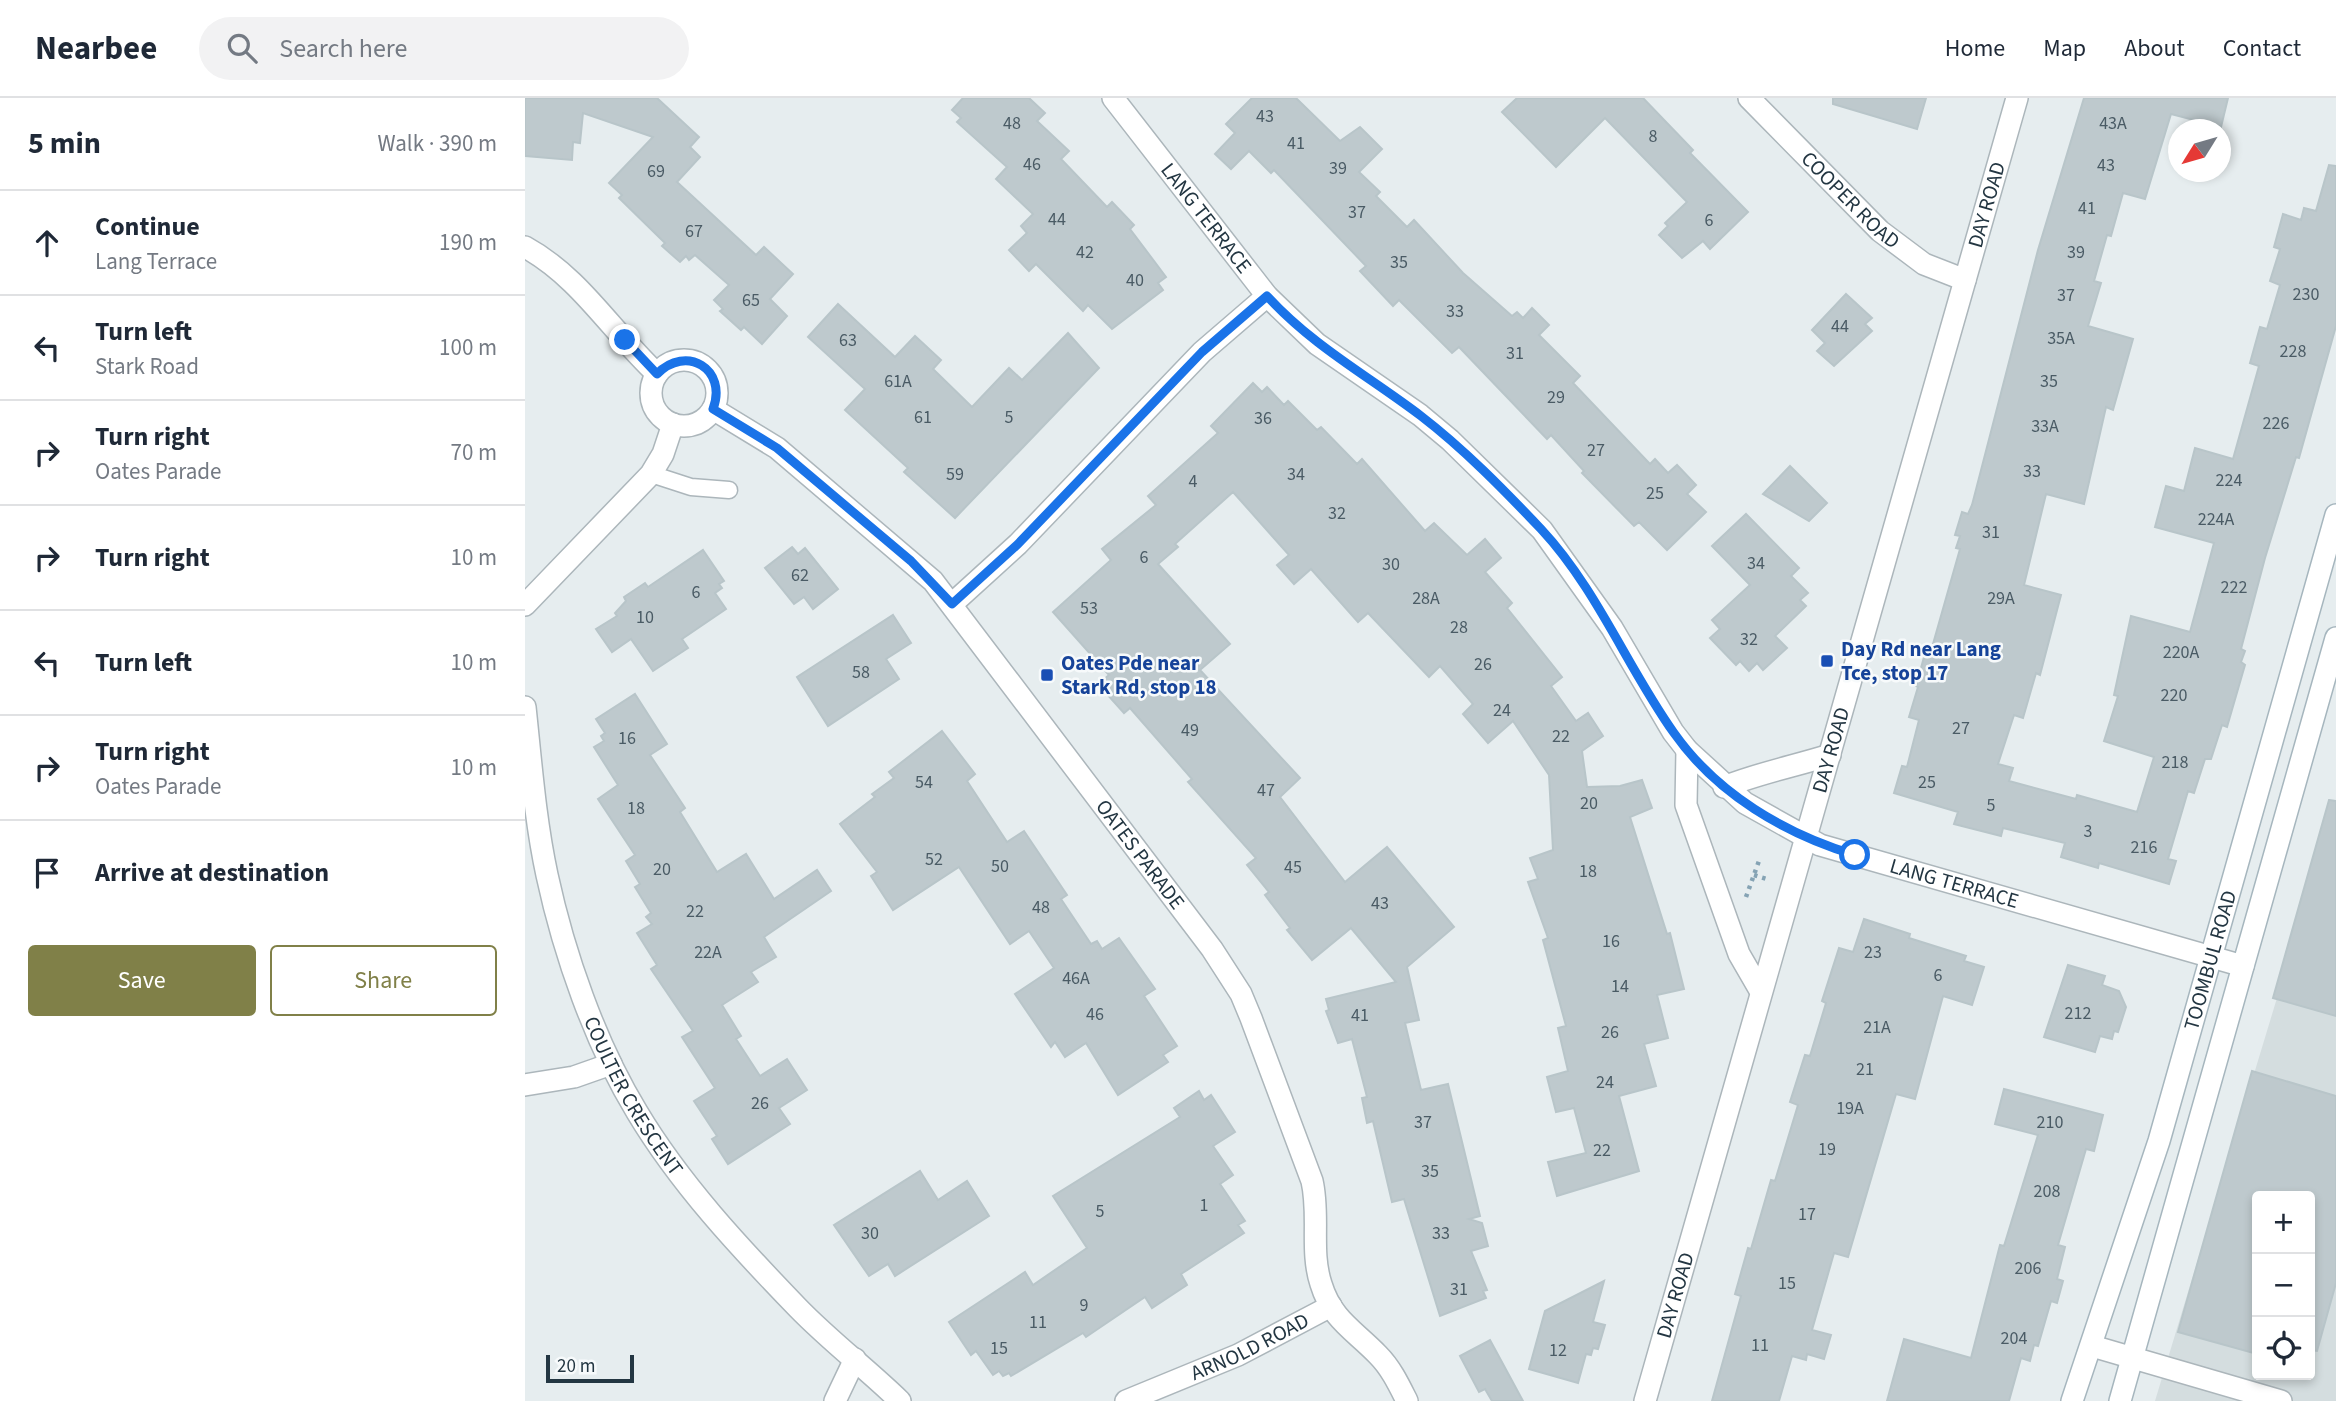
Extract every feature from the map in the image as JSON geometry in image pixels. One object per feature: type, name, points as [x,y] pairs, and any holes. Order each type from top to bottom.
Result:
[{"type":"street","name":"LANG TERRACE","points":[[1113,98],[1267,296],[1317,344],[1420,415],[1450,440],[1542,530],[1612,628],[1656,706],[1687,750],[1724,787],[1745,803],[1821,845],[2243,966]]},
{"type":"street","name":"COOPER ROAD","points":[[1749,98],[1880,231],[1924,264],[1965,280]]},
{"type":"street","name":"DAY ROAD","points":[[1645,1401],[2017,98]]},
{"type":"street","points":[[525,247],[542,256],[572,281],[657,374]]},
{"type":"street","points":[[952,604],[1018,544],[1202,352],[1267,296]]},
{"type":"street","points":[[686,360],[706,368],[717,388],[713,409],[700,422],[682,426],[664,419],[653,403],[652,383],[657,374],[675,361],[686,360]]},
{"type":"street","name":"OATES PARADE","points":[[713,409],[777,448],[911,561],[952,604],[1212,949],[1241,994],[1312,1181],[1318,1209],[1317,1270],[1331,1306],[1344,1325],[1379,1356],[1407,1401]]},
{"type":"street","points":[[525,605],[652,474],[663,454],[673,424]]},
{"type":"street","name":"TOOMBUL ROAD","points":[[2072,1401],[2140,1204],[2336,514]]},
{"type":"street","name":"TOOMBUL ROAD","points":[[2120,1401],[2243,966],[2330,680],[2336,638]]},
{"type":"street","name":"COULTER CRESCENT","points":[[525,707],[539,830],[550,888],[594,1024],[611,1064],[638,1115],[711,1214],[799,1309],[900,1401]]},
{"type":"street","points":[[1687,750],[1686,805],[1739,954],[1761,992]]},
{"type":"street","points":[[1724,787],[1764,771],[1785,769],[1830,755]]},
{"type":"street","points":[[525,1085],[574,1077],[611,1064]]},
{"type":"street","name":"ARNOLD ROAD","points":[[1126,1401],[1238,1355],[1331,1306]]},
{"type":"street","points":[[2092,1346],[2281,1401]]},
{"type":"street","points":[[835,1401],[855,1359]]},
{"type":"lane","points":[[652,474],[691,487],[729,490]]},
{"type":"path","points":[[1754,874],[1770,880]]},
{"type":"shaded area","points":[[2336,803],[2336,1401],[2155,1401]]},
{"type":"building","points":[[525,98],[657,98],[699,137],[690,147],[700,157],[677,182],[756,255],[764,247],[793,274],[770,299],[787,316],[762,344],[744,327],[741,330],[720,311],[723,309],[714,300],[729,285],[695,255],[689,260],[686,256],[680,262],[662,246],[665,243],[619,198],[622,195],[609,183],[653,137],[583,113],[580,143],[573,142],[572,160],[525,156]]},
{"type":"building","points":[[963,98],[1029,98],[1045,113],[1037,121],[1069,151],[1061,159],[1107,207],[1112,202],[1134,225],[1130,229],[1166,277],[1158,283],[1163,290],[1112,329],[1088,305],[1083,311],[1036,264],[1029,271],[1009,250],[1027,233],[1021,226],[1033,214],[996,179],[1007,167],[957,122],[961,118],[952,110]]},
{"type":"building","points":[[1252,98],[1296,98],[1340,141],[1360,127],[1382,149],[1359,172],[1380,192],[1376,196],[1407,227],[1414,220],[1463,273],[1512,316],[1517,312],[1523,318],[1532,308],[1549,325],[1539,335],[1580,376],[1573,383],[1650,464],[1655,459],[1668,473],[1677,465],[1696,485],[1687,494],[1706,512],[1667,550],[1639,522],[1634,526],[1582,473],[1584,471],[1551,435],[1547,439],[1459,347],[1452,353],[1399,300],[1393,306],[1360,271],[1366,266],[1274,170],[1271,173],[1249,151],[1231,169],[1215,154],[1235,133],[1226,124]]},
{"type":"building","points":[[1517,98],[1643,98],[1693,150],[1690,153],[1748,212],[1710,249],[1703,241],[1682,258],[1659,235],[1668,226],[1665,223],[1687,202],[1605,118],[1556,167],[1502,112]]},
{"type":"building","points":[[1833,98],[1926,98],[1917,129],[1833,104]]},
{"type":"building","points":[[2084,98],[2228,98],[2223,119],[2190,119],[2171,114],[2145,199],[2123,193],[2111,236],[2107,235],[2094,281],[2101,283],[2088,326],[2133,339],[2113,410],[2106,407],[2084,504],[2046,494],[2024,585],[2061,595],[2040,675],[2036,673],[2023,718],[2014,715],[1998,764],[2013,768],[2009,781],[2076,799],[2077,795],[2137,812],[2154,757],[2104,741],[2118,696],[2114,695],[2131,616],[2190,632],[2214,543],[2155,527],[2166,486],[2184,491],[2195,448],[2233,459],[2259,366],[2250,363],[2260,327],[2267,329],[2280,285],[2270,281],[2280,249],[2274,247],[2283,214],[2301,220],[2304,208],[2316,211],[2329,165],[2336,166],[2336,326],[2299,458],[2296,457],[2265,558],[2241,649],[2245,651],[2241,662],[2245,665],[2227,727],[2222,725],[2211,759],[2205,759],[2194,793],[2188,791],[2168,859],[2176,861],[2169,884],[2099,863],[2098,868],[2061,857],[2065,843],[2003,828],[2001,836],[1954,824],[1958,812],[1894,793],[1902,766],[1907,767],[1919,720],[1909,717],[1918,687],[1916,686],[1926,650],[1931,651],[1960,549],[1956,548],[1960,536],[1955,535],[1962,512],[1968,514],[1972,505],[2038,250]]},
{"type":"building","points":[[1846,294],[1872,318],[1865,324],[1872,331],[1834,366],[1817,351],[1825,343],[1812,330]]},
{"type":"building","points":[[838,304],[895,357],[915,336],[941,360],[933,369],[972,407],[1009,368],[1022,380],[1068,333],[1099,368],[955,518],[904,472],[908,468],[845,410],[865,389],[808,337]]},
{"type":"building","points":[[1253,383],[1262,392],[1267,387],[1284,405],[1288,401],[1317,430],[1321,427],[1357,464],[1362,459],[1425,531],[1434,523],[1467,555],[1485,539],[1501,558],[1485,572],[1512,603],[1507,608],[1562,677],[1551,686],[1576,721],[1588,713],[1603,736],[1582,751],[1587,787],[1620,786],[1642,780],[1652,808],[1630,817],[1667,934],[1670,933],[1684,989],[1657,995],[1668,1038],[1644,1044],[1656,1086],[1619,1096],[1639,1171],[1557,1196],[1548,1162],[1586,1153],[1574,1108],[1556,1112],[1547,1077],[1568,1071],[1558,1028],[1566,1026],[1543,940],[1548,938],[1528,882],[1538,879],[1530,858],[1553,850],[1549,775],[1513,721],[1488,743],[1463,714],[1473,704],[1440,666],[1429,677],[1368,613],[1358,622],[1311,569],[1294,584],[1277,565],[1289,555],[1233,492],[1175,544],[1178,547],[1158,564],[1230,644],[1200,670],[1300,778],[1280,797],[1345,882],[1387,847],[1454,927],[1407,967],[1419,1020],[1405,1023],[1421,1090],[1448,1084],[1480,1216],[1469,1219],[1482,1223],[1488,1246],[1471,1251],[1487,1290],[1483,1291],[1486,1298],[1440,1316],[1404,1199],[1392,1202],[1373,1121],[1367,1123],[1362,1098],[1367,1097],[1352,1039],[1338,1043],[1326,1011],[1329,1010],[1326,999],[1396,982],[1351,928],[1312,960],[1287,930],[1290,928],[1265,895],[1269,892],[1247,865],[1256,858],[1188,782],[1192,779],[1130,708],[1124,713],[1105,692],[1108,688],[1102,681],[1109,675],[1053,612],[1111,560],[1102,549],[1156,505],[1148,496],[1218,433],[1211,426]]},
{"type":"building","points":[[1790,466],[1827,503],[1809,521],[1763,494]]},
{"type":"building","points":[[1746,514],[1799,568],[1791,576],[1808,593],[1800,600],[1806,606],[1775,636],[1787,648],[1763,670],[1757,663],[1749,671],[1740,661],[1736,665],[1710,638],[1720,629],[1712,620],[1750,585],[1712,546]]},
{"type":"building","points":[[792,547],[798,554],[805,548],[838,589],[813,609],[804,597],[794,604],[765,568]]},
{"type":"building","points":[[703,550],[724,581],[719,584],[722,588],[715,593],[726,609],[682,639],[688,648],[653,671],[631,639],[612,652],[596,629],[617,616],[615,613],[626,601],[624,597],[645,583],[648,587]]},
{"type":"building","points":[[893,615],[911,643],[886,659],[899,679],[828,726],[797,677]]},
{"type":"building","points":[[635,694],[667,744],[650,755],[685,808],[680,812],[717,872],[746,854],[774,899],[817,870],[831,891],[764,937],[776,957],[751,972],[758,982],[722,1005],[741,1036],[736,1039],[760,1076],[787,1059],[807,1090],[779,1108],[790,1124],[728,1164],[712,1139],[717,1136],[694,1101],[715,1088],[682,1037],[693,1031],[651,969],[657,965],[637,933],[652,924],[646,917],[651,913],[635,887],[640,884],[626,861],[635,855],[598,799],[618,785],[594,747],[604,741],[601,736],[605,733],[596,719]]},
{"type":"building","points":[[942,731],[975,774],[967,781],[1007,842],[1024,831],[1067,895],[1061,899],[1091,944],[1097,941],[1102,949],[1119,938],[1155,989],[1144,996],[1177,1046],[1163,1055],[1168,1062],[1118,1095],[1086,1043],[1065,1057],[1055,1042],[1051,1047],[1015,994],[1054,968],[1029,931],[1010,944],[959,867],[893,910],[871,876],[877,872],[840,824],[875,797],[872,794],[894,778],[889,772]]},
{"type":"building","points":[[2329,800],[2336,801],[2336,1016],[2273,998]]},
{"type":"building","points":[[1864,919],[1910,934],[1909,938],[1966,956],[1964,961],[1984,967],[1972,1005],[1943,996],[1915,1099],[1896,1094],[1848,1257],[1834,1253],[1812,1330],[1831,1335],[1824,1359],[1807,1354],[1806,1360],[1792,1356],[1779,1401],[1712,1401],[1741,1296],[1735,1294],[1748,1248],[1751,1249],[1771,1180],[1775,1181],[1798,1105],[1790,1102],[1805,1055],[1810,1056],[1826,1003],[1822,1001],[1839,948],[1853,952]]},
{"type":"building","points":[[2068,965],[2105,976],[2102,985],[2119,991],[2126,1007],[2118,1032],[2114,1031],[2112,1039],[2100,1036],[2095,1052],[2044,1037]]},
{"type":"building","points":[[2252,1071],[2336,1096],[2336,1283],[2317,1351],[2315,1191],[2252,1191],[2252,1353],[2178,1332]]},
{"type":"building","points":[[2004,1089],[2103,1115],[2094,1151],[2086,1149],[2058,1245],[2065,1247],[2057,1279],[2063,1281],[2057,1303],[2051,1301],[2038,1346],[2034,1345],[2030,1361],[2021,1358],[2009,1401],[1887,1401],[1904,1339],[1971,1358],[2000,1245],[2004,1246],[2038,1135],[1995,1124]]},
{"type":"building","points":[[1199,1091],[1204,1100],[1211,1095],[1235,1132],[1213,1146],[1233,1175],[1220,1184],[1245,1221],[1238,1225],[1244,1233],[1181,1274],[1187,1285],[1152,1308],[1145,1297],[1086,1337],[1083,1333],[1011,1376],[1009,1373],[1003,1376],[999,1371],[993,1375],[976,1351],[971,1355],[949,1322],[1025,1272],[1033,1285],[1087,1248],[1053,1196],[1180,1117],[1174,1108]]},
{"type":"building","points":[[920,1171],[938,1200],[967,1181],[989,1216],[895,1276],[888,1264],[869,1276],[834,1225]]},
{"type":"building","points":[[1604,1281],[1593,1322],[1605,1325],[1598,1349],[1593,1348],[1591,1355],[1586,1354],[1578,1383],[1529,1369],[1545,1311]]},
{"type":"building","points":[[1490,1340],[1523,1401],[1492,1401],[1485,1389],[1479,1392],[1460,1356]]},
{"type":"place","name":"Day Rd near Lang Tce, stop 17","points":[[1827,661]]},
{"type":"place","name":"Oates Pde near Stark Rd, stop 18","points":[[1047,675]]},
{"type":"route","points":[[625,340],[657,374],[675,361],[686,360],[706,368],[717,388],[713,409],[758,434],[814,478],[933,581],[952,604],[1018,544],[1202,352],[1267,296],[1291,323],[1317,344],[1420,415],[1450,440],[1542,530],[1612,628],[1673,732],[1724,787],[1745,803],[1805,838],[1855,855]]}]
